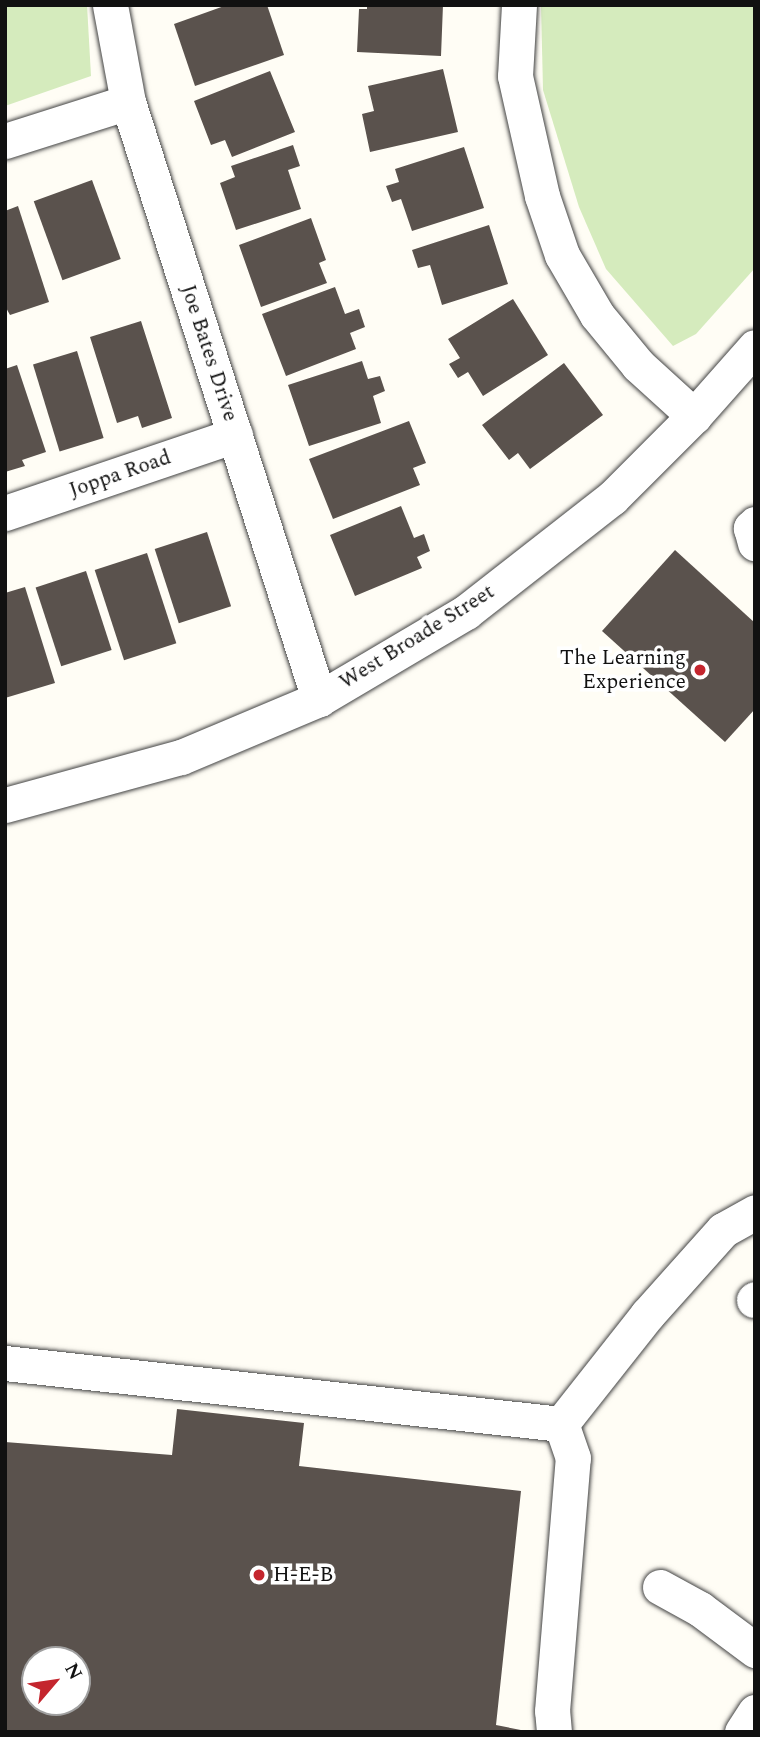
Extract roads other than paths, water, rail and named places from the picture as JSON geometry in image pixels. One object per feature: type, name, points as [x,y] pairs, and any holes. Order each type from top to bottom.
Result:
[{"type":"street","name":"Joe Bates Drive","points":[[110,5],[128,102],[319,699]]},
{"type":"street","points":[[519,5],[514,76],[525,130],[562,255],[597,315],[638,365],[694,416]]},
{"type":"street","points":[[5,141],[128,102]]},
{"type":"street","name":"West Broade Street","points":[[5,805],[181,757],[319,699],[466,612],[612,498],[694,416],[755,347]]},
{"type":"street","name":"Joppa Road","points":[[5,513],[235,435]]},
{"type":"street","points":[[755,523],[751,528],[755,543]]},
{"type":"street","points":[[561,1424],[646,1315],[723,1230],[755,1212]]},
{"type":"street","points":[[5,1363],[561,1424]]},
{"type":"street","points":[[554,1732],[552,1711],[573,1458],[561,1424]]},
{"type":"street","points":[[660,1587],[700,1609],[755,1650]]},
{"type":"street","points":[[741,1732],[755,1713]]},
{"type":"place","name":"The Learning Experience","points":[[700,670]]},
{"type":"place","name":"H-E-B","points":[[259,1575]]}]
